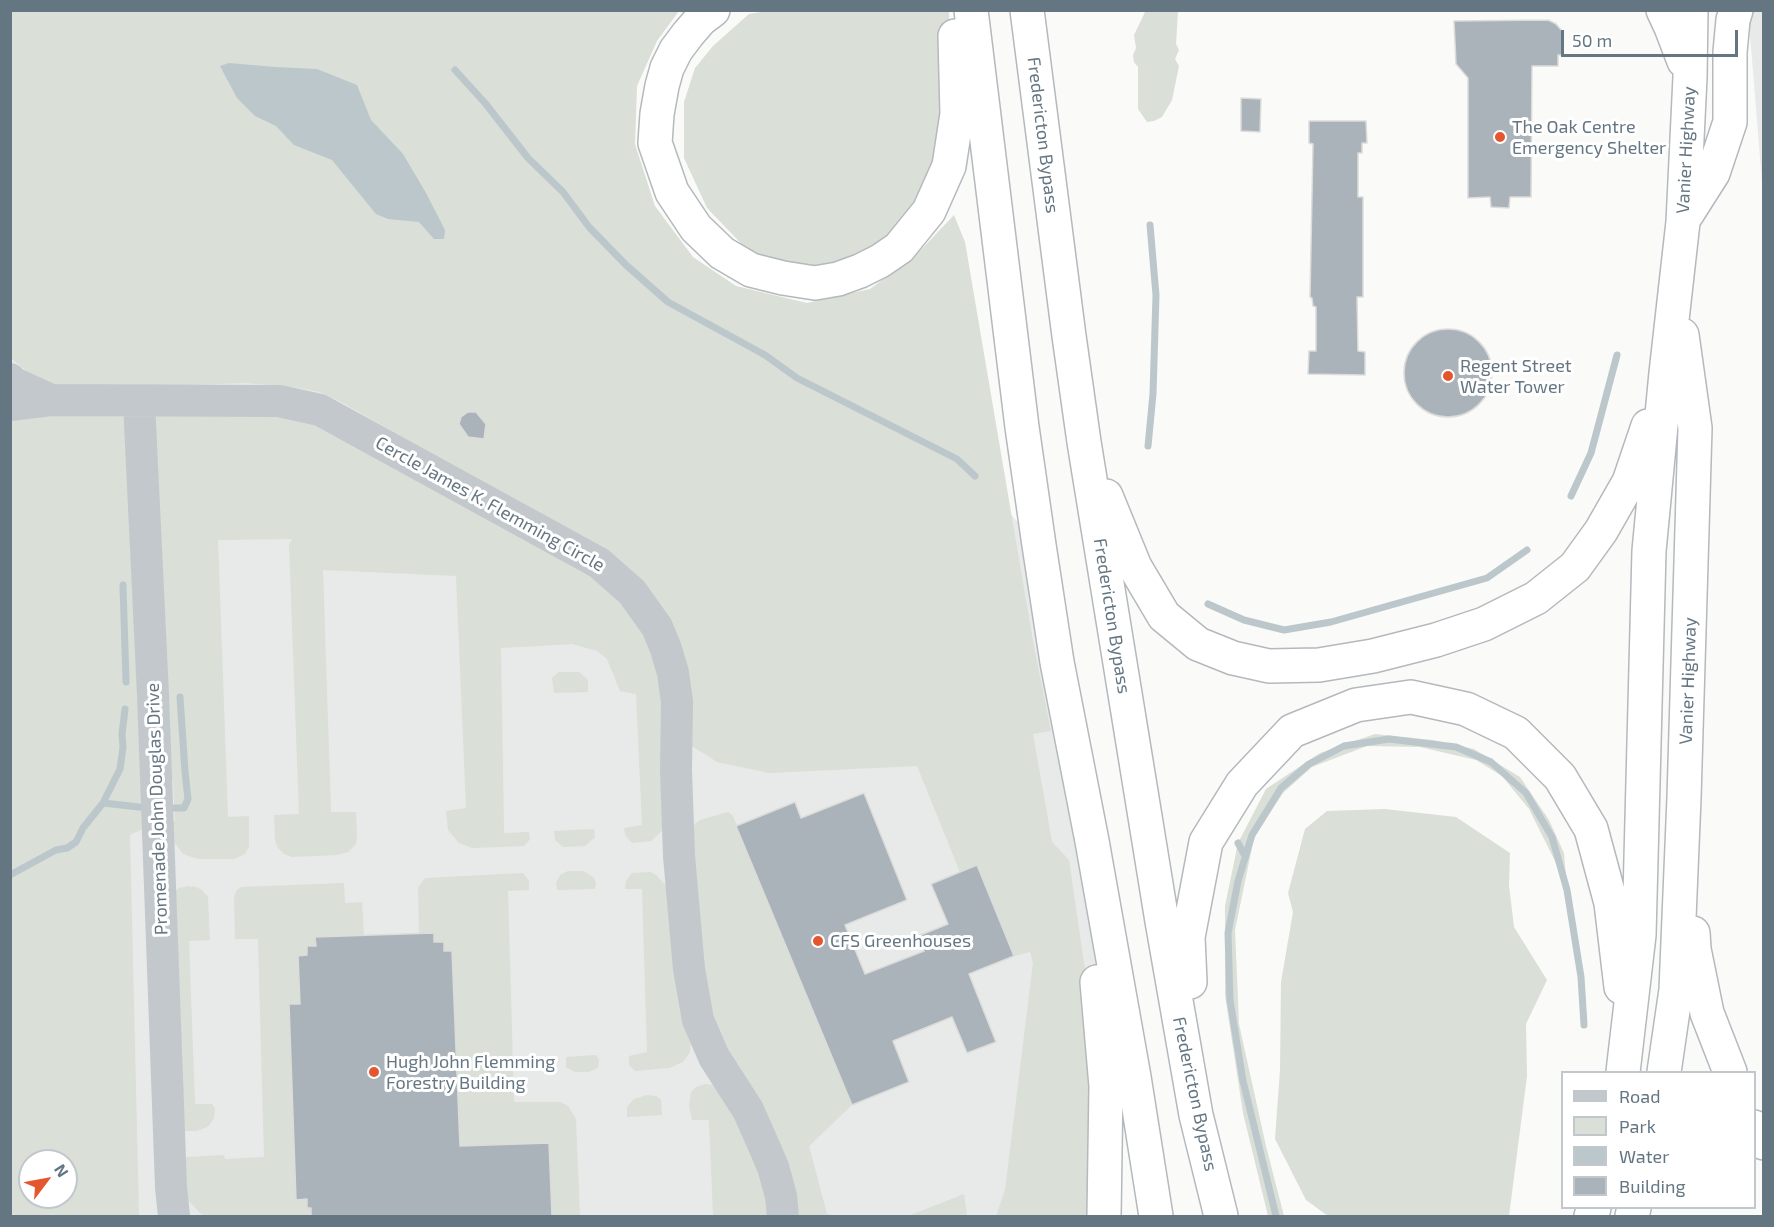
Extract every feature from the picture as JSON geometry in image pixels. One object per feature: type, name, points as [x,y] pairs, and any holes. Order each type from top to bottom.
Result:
[{"type":"highway","points":[[713,10],[701,19],[675,51],[662,86],[655,143],[672,192],[696,228],[722,253],[751,270],[814,283],[860,272],[880,261],[899,248],[929,211],[949,166],[957,114],[956,10]]},
{"type":"highway","points":[[971,10],[1022,428],[1057,662],[1097,974],[1106,1086],[1104,1216]]},
{"type":"highway","name":"Fredericton Bypass","points":[[1027,10],[1084,442],[1196,1115],[1221,1216]]},
{"type":"highway","points":[[1663,10],[1690,77]]},
{"type":"highway","name":"Vanier Highway","points":[[1626,1057],[1639,935],[1649,551],[1683,222],[1691,10]]},
{"type":"highway","points":[[1683,222],[1713,173],[1730,122],[1730,52],[1736,10]]},
{"type":"highway","name":"Vanier Highway","points":[[1664,1071],[1676,990],[1695,428],[1676,290]]},
{"type":"highway","points":[[1084,442],[1135,567],[1164,616],[1198,644],[1233,658],[1269,666],[1319,665],[1373,656],[1436,640],[1484,624],[1536,598],[1575,567],[1601,531],[1629,482],[1666,373]]},
{"type":"highway","points":[[1057,662],[1094,853],[1156,1216]]},
{"type":"highway","points":[[1196,1115],[1188,937],[1206,842],[1242,784],[1292,730],[1356,705],[1411,697],[1466,709],[1516,733],[1560,777],[1591,829],[1611,903],[1626,1057]]},
{"type":"highway","points":[[1684,798],[1694,949],[1707,1013],[1730,1071]]},
{"type":"highway","points":[[1756,1129],[1764,1143]]},
{"type":"street","name":"Cercle James K. Flemming Circle","points":[[10,378],[15,383],[51,400]]},
{"type":"street","name":"Cercle James K. Flemming Circle","points":[[10,405],[51,400],[279,401],[320,410],[599,563],[632,592],[657,627],[673,673],[676,702],[679,856],[689,969],[698,1020],[714,1057],[748,1110],[764,1146],[776,1177],[783,1216]]},
{"type":"street","name":"Promenade John Douglas Drive","points":[[139,402],[174,1216]]},
{"type":"shaded area","points":[[10,11],[485,103],[975,476],[1039,545],[1057,662],[1097,974],[1104,1216],[11,1216]]},
{"type":"shaded area","points":[[1748,11],[1763,11],[1763,194]]},
{"type":"green space","points":[[773,10],[949,11],[951,98],[943,148],[923,194],[894,237],[826,269],[756,259],[707,208],[684,158],[684,102],[695,68],[713,46],[749,14]]},
{"type":"green space","points":[[1146,10],[1178,11],[1176,44],[1179,50],[1175,59],[1179,66],[1172,100],[1162,117],[1147,122],[1138,109],[1138,67],[1133,55],[1136,48],[1134,35]]},
{"type":"green space","points":[[11,11],[679,11],[657,41],[637,86],[635,144],[655,206],[693,257],[736,286],[807,303],[870,289],[915,256],[954,215],[965,242],[1034,647],[1051,731],[1033,734],[1052,842],[1069,860],[1087,984],[1092,1040],[1092,1216],[996,1216],[1005,1190],[1033,963],[1030,952],[1014,956],[978,866],[960,872],[917,766],[769,773],[717,762],[689,744],[687,685],[607,555],[320,392],[285,386],[244,383],[69,389],[41,383],[12,359]]},
{"type":"green space","points":[[139,402],[157,822],[130,835],[139,1216],[11,1216],[11,405]]},
{"type":"green space","points":[[175,412],[306,417],[584,570],[612,592],[641,626],[659,666],[665,714],[664,829],[651,841],[632,843],[625,835],[624,828],[642,825],[636,694],[620,691],[607,659],[597,651],[572,644],[501,648],[504,833],[529,832],[530,839],[524,846],[472,848],[459,843],[448,830],[446,811],[466,808],[456,576],[323,570],[331,812],[356,812],[356,844],[348,852],[337,855],[291,857],[284,854],[278,848],[275,840],[274,815],[299,814],[289,545],[292,539],[218,540],[228,817],[249,816],[249,847],[245,854],[234,859],[198,859],[183,854],[169,835],[168,822],[175,821],[173,781],[165,781],[151,423],[157,416]]},
{"type":"green space","points":[[559,672],[579,672],[588,680],[588,692],[554,693],[552,678]]},
{"type":"green space","points":[[1375,734],[1433,740],[1474,749],[1520,777],[1549,820],[1564,853],[1567,890],[1529,809],[1502,776],[1476,760],[1420,747],[1367,746],[1312,767],[1283,793],[1254,838],[1235,930],[1239,1024],[1284,1216],[1268,1216],[1243,1113],[1225,995],[1225,906],[1238,843],[1266,789],[1320,753]]},
{"type":"green space","points":[[1385,809],[1456,817],[1510,853],[1509,885],[1514,927],[1547,980],[1526,1024],[1527,1076],[1509,1216],[1328,1216],[1306,1200],[1275,1139],[1280,1070],[1281,982],[1293,912],[1288,893],[1305,829],[1327,811]]},
{"type":"green space","points":[[728,812],[733,816],[852,1105],[809,1146],[827,1214],[840,1216],[793,1216],[706,1005],[691,827],[700,820]]},
{"type":"green space","points":[[594,829],[595,837],[585,846],[563,847],[555,840],[554,831]]},
{"type":"green space","points":[[568,871],[584,871],[594,878],[595,889],[557,890],[556,883],[560,875]]},
{"type":"green space","points":[[650,872],[670,890],[691,1038],[690,1052],[683,1062],[669,1068],[635,1071],[629,1065],[629,1056],[647,1052],[642,889],[625,889],[626,881],[632,873]]},
{"type":"green space","points":[[523,873],[529,881],[529,890],[508,891],[514,1102],[560,1102],[568,1106],[576,1119],[580,1216],[552,1216],[548,1143],[450,1147],[459,1140],[452,951],[444,951],[444,942],[434,942],[419,934],[418,888],[425,878]]},
{"type":"green space","points":[[344,883],[345,903],[362,902],[364,936],[316,937],[316,946],[307,946],[307,955],[298,956],[300,1004],[289,1005],[296,1199],[307,1199],[307,1208],[311,1208],[311,1216],[203,1216],[185,1197],[181,1159],[224,1155],[225,1159],[264,1157],[258,939],[235,939],[234,898],[236,891],[241,887]]},
{"type":"green space","points":[[188,886],[202,890],[208,897],[210,940],[189,941],[195,1104],[212,1104],[215,1108],[214,1118],[209,1126],[197,1131],[185,1131],[180,1127],[174,892]]},
{"type":"green space","points":[[596,1055],[599,1060],[598,1068],[588,1072],[575,1072],[566,1067],[566,1057]]},
{"type":"green space","points":[[705,1084],[714,1085],[736,1116],[761,1169],[770,1216],[713,1216],[709,1120],[692,1120],[689,1106],[691,1092],[696,1087]]},
{"type":"green space","points":[[647,1095],[656,1096],[661,1100],[662,1115],[627,1117],[627,1107],[634,1099]]},
{"type":"green space","points":[[964,1194],[967,1216],[908,1216]]},
{"type":"water","points":[[229,63],[317,69],[357,85],[371,120],[403,154],[426,193],[445,230],[444,239],[434,239],[419,222],[388,219],[376,214],[332,160],[294,145],[276,126],[255,116],[237,98],[220,66]]},
{"type":"building","name":"The Oak Centre Emergency Shelter","points":[[1548,20],[1562,31],[1563,55],[1558,55],[1558,66],[1532,66],[1531,197],[1510,197],[1509,208],[1491,207],[1490,197],[1468,198],[1468,78],[1456,64],[1454,21]]},
{"type":"building","points":[[1241,98],[1261,99],[1260,132],[1241,131]]},
{"type":"building","points":[[1309,121],[1366,121],[1367,143],[1362,143],[1362,153],[1358,153],[1358,197],[1363,197],[1363,297],[1357,297],[1358,351],[1365,352],[1365,375],[1308,374],[1309,351],[1316,351],[1316,307],[1313,306],[1310,297],[1313,144],[1309,143]]},
{"type":"building","name":"Regent Street Water Tower","points":[[1448,329],[1465,333],[1479,342],[1488,356],[1492,373],[1488,390],[1479,404],[1465,413],[1448,417],[1431,413],[1417,404],[1408,390],[1404,373],[1408,356],[1417,342],[1431,333]]},
{"type":"building","points":[[468,412],[476,412],[486,424],[484,439],[468,437],[459,424],[461,417]]},
{"type":"building","points":[[864,793],[907,900],[845,925],[865,974],[924,951],[918,936],[948,924],[931,884],[977,865],[1014,956],[969,974],[996,1042],[967,1053],[952,1017],[893,1041],[909,1082],[852,1105],[736,826],[795,802],[801,818]]},
{"type":"building","name":"Hugh John Flemming Forestry Building","points":[[434,933],[434,942],[444,942],[444,951],[452,951],[460,1146],[549,1143],[552,1216],[311,1216],[311,1208],[307,1208],[307,1199],[296,1200],[289,1004],[300,1004],[298,956],[307,955],[307,946],[316,946],[315,937]]},
{"type":"waterway","points":[[455,70],[485,103],[528,158],[563,192],[589,227],[626,265],[668,302],[765,355],[797,378],[957,459],[975,476]]},
{"type":"waterway","points":[[1148,446],[1153,394],[1156,295],[1150,225]]},
{"type":"waterway","points":[[1571,496],[1591,453],[1617,355]]},
{"type":"waterway","points":[[1208,604],[1244,620],[1284,630],[1331,622],[1487,578],[1527,550]]},
{"type":"waterway","points":[[123,585],[126,682]]},
{"type":"waterway","points":[[174,808],[184,808],[188,799],[180,697]]},
{"type":"waterway","points":[[10,875],[76,842],[83,828],[103,803],[120,769],[125,709]]},
{"type":"waterway","points":[[1276,1216],[1243,1081],[1230,1000],[1228,933],[1238,881],[1252,835],[1281,788],[1309,764],[1344,746],[1389,739],[1456,747],[1491,762],[1526,793],[1552,837],[1567,890],[1581,977],[1584,1025]]},
{"type":"waterway","points":[[103,803],[139,807]]},
{"type":"waterway","points":[[1238,843],[1245,856]]},
{"type":"place","name":"The Oak Centre Emergency Shelter","points":[[1500,137]]},
{"type":"place","name":"Regent Street Water Tower","points":[[1448,376]]},
{"type":"place","name":"CFS Greenhouses","points":[[818,941]]},
{"type":"place","name":"Hugh John Flemming Forestry Building","points":[[374,1072]]}]
